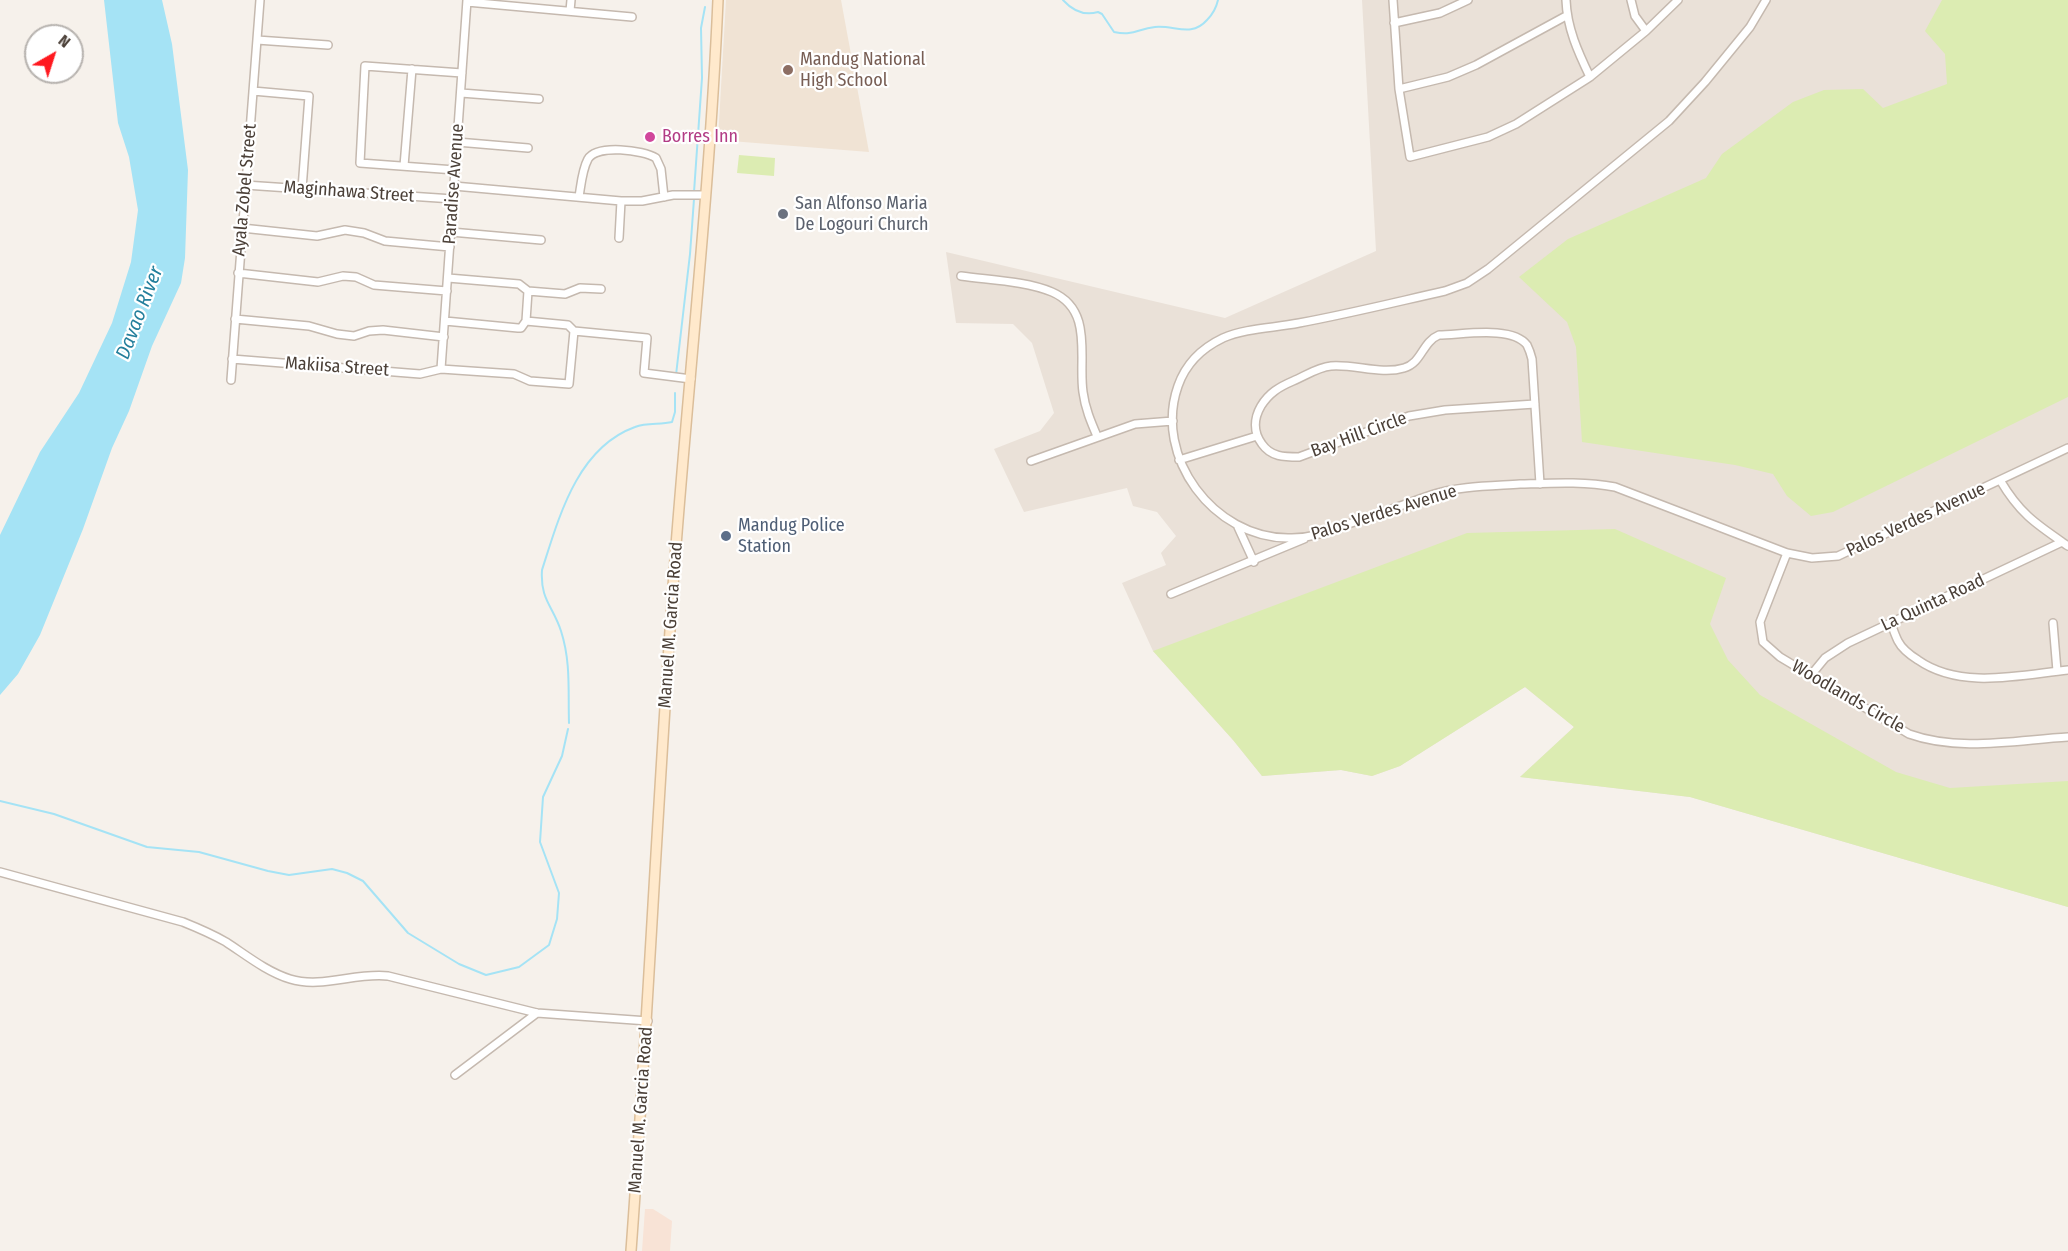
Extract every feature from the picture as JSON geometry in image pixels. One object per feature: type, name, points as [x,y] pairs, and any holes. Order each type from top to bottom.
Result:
[{"type":"main road","name":"Manuel M. Garcia Road","points":[[632,1251],[648,1021],[662,738],[718,0]]},
{"type":"street","name":"Ayala Zobel Street","points":[[231,380],[260,0]]},
{"type":"street","points":[[570,11],[571,0]]},
{"type":"street","points":[[1393,0],[1399,89],[1410,158],[1503,132],[1590,77],[1646,31],[1678,0]]},
{"type":"street","points":[[1394,23],[1440,13],[1468,0]]},
{"type":"street","points":[[1566,0],[1566,16],[1576,47],[1590,77]]},
{"type":"street","points":[[1631,0],[1635,16],[1646,31]]},
{"type":"street","name":"Palos Verdes Avenue","points":[[1766,0],[1750,27],[1705,82],[1669,121],[1488,269],[1467,283],[1445,291],[1225,337],[1196,356],[1188,366],[1176,393],[1173,421],[1179,460],[1188,479],[1204,499],[1238,527],[1286,539],[1308,538],[1432,495],[1457,489],[1598,483],[1615,487],[1787,553],[1812,558],[1838,556],[2068,448]]},
{"type":"street","points":[[467,1],[518,3],[632,17]]},
{"type":"street","name":"Paradise Avenue","points":[[441,369],[467,1]]},
{"type":"street","points":[[1399,89],[1448,77],[1476,65],[1566,16]]},
{"type":"street","points":[[257,40],[328,45]]},
{"type":"street","points":[[455,170],[360,163],[365,66],[462,73]]},
{"type":"street","points":[[404,166],[412,69]]},
{"type":"street","points":[[253,91],[309,96],[302,189]]},
{"type":"street","points":[[461,93],[539,99]]},
{"type":"street","points":[[457,142],[528,148]]},
{"type":"street","points":[[579,197],[588,158],[599,151],[612,150],[648,154],[656,158],[662,170],[664,197]]},
{"type":"street","name":"Maginhawa Street","points":[[245,185],[453,199]]},
{"type":"street","points":[[454,186],[621,201],[705,195]]},
{"type":"street","points":[[619,238],[621,201]]},
{"type":"street","points":[[242,228],[317,236],[345,230],[364,233],[386,241],[450,246]]},
{"type":"street","points":[[451,232],[541,240]]},
{"type":"street","points":[[238,273],[318,282],[343,276],[374,285],[447,291]]},
{"type":"street","points":[[961,276],[1032,286],[1053,292],[1065,300],[1075,312],[1081,325],[1083,391],[1086,409],[1097,436]]},
{"type":"street","points":[[448,278],[519,284],[528,291],[565,294],[580,288],[601,289]]},
{"type":"street","points":[[445,321],[521,328],[526,321],[528,291]]},
{"type":"street","points":[[235,319],[309,326],[354,336],[369,331],[383,330],[444,337]]},
{"type":"street","points":[[526,321],[568,325],[574,331],[647,338],[644,373],[691,379]]},
{"type":"street","name":"Makiisa Street","points":[[232,359],[420,374],[441,369],[514,374],[530,381],[569,384],[574,331]]},
{"type":"street","points":[[1179,460],[1257,436],[1255,421],[1266,397],[1278,388],[1328,366],[1378,370],[1401,369],[1414,364],[1431,338],[1439,335],[1497,333],[1511,335],[1526,345],[1532,359],[1535,375],[1540,484]]},
{"type":"street","name":"Bay Hill Circle","points":[[1257,436],[1272,454],[1299,458],[1409,416],[1445,410],[1535,404]]},
{"type":"street","points":[[1030,461],[1135,424],[1173,421]]},
{"type":"street","points":[[2000,480],[2014,502],[2027,516],[2065,544]]},
{"type":"street","points":[[1238,527],[1254,562]]},
{"type":"street","points":[[1171,594],[1308,538]]},
{"type":"street","name":"La Quinta Road","points":[[1811,675],[1836,649],[2065,544]]},
{"type":"street","name":"Woodlands Circle","points":[[1787,553],[1760,622],[1763,642],[1780,657],[1909,734],[1918,737],[1975,743],[2068,738]]},
{"type":"street","points":[[1891,623],[1898,642],[1908,653],[1926,666],[1945,674],[1990,678],[2068,670]]},
{"type":"street","points":[[2053,623],[2057,671]]},
{"type":"street","points":[[0,872],[183,922],[202,930],[291,980],[312,982],[374,974],[537,1013],[648,1021]]},
{"type":"street","points":[[455,1075],[537,1013]]},
{"type":"shaded area","name":"Mandug National High School","points":[[726,0],[841,0],[869,152],[718,140]]},
{"type":"shaded area","points":[[1362,0],[2068,0],[2068,907],[1690,797],[1520,777],[1574,727],[1525,687],[1400,766],[1372,776],[1341,770],[1262,776],[1233,740],[1153,651],[1122,583],[1166,565],[1161,553],[1176,536],[1157,512],[1133,506],[1127,488],[1024,512],[994,449],[1040,431],[1054,413],[1032,343],[1013,324],[956,323],[946,252],[1225,318],[1376,251]]},
{"type":"shaded area","points":[[645,1209],[653,1209],[672,1221],[670,1251],[642,1251]]},
{"type":"green space","points":[[1942,0],[2068,0],[2068,397],[1833,512],[1811,516],[1787,496],[1773,474],[1735,465],[1582,442],[1576,347],[1567,322],[1519,277],[1568,239],[1706,178],[1722,154],[1793,102],[1824,90],[1863,89],[1883,108],[1947,84],[1945,54],[1925,31]]},
{"type":"green space","points":[[739,155],[775,158],[774,176],[737,173]]},
{"type":"green space","points":[[1615,529],[1726,578],[1710,624],[1728,660],[1760,695],[1896,772],[1950,788],[2068,781],[2068,907],[1690,797],[1520,777],[1574,727],[1525,687],[1400,766],[1372,776],[1341,770],[1262,776],[1233,740],[1153,651],[1467,533]]},
{"type":"water","name":"Davao River","points":[[104,0],[162,0],[172,44],[188,170],[185,258],[181,283],[152,346],[129,411],[112,448],[83,529],[40,635],[18,674],[0,695],[0,535],[40,452],[79,393],[112,323],[131,262],[138,210],[129,157],[118,123]]},
{"type":"waterway","points":[[1063,0],[1070,7],[1079,11],[1102,14],[1114,32],[1126,33],[1155,27],[1182,30],[1195,28],[1211,16],[1218,0]]},
{"type":"waterway","points":[[694,192],[702,78],[701,28],[705,7]]},
{"type":"waterway","points":[[676,375],[694,199]]},
{"type":"waterway","points":[[569,723],[568,677],[564,643],[558,622],[543,589],[542,570],[548,550],[573,486],[598,451],[615,437],[640,425],[672,422],[675,412],[675,393]]},
{"type":"waterway","points":[[0,801],[54,814],[147,847],[199,852],[289,875],[332,869],[347,873],[363,881],[408,933],[459,964],[486,975],[519,967],[549,945],[557,919],[559,893],[540,842],[543,797],[562,756],[568,729]]},
{"type":"place","name":"Mandug National High School","points":[[788,70]]},
{"type":"place","name":"Borres Inn","points":[[650,137]]},
{"type":"place","name":"San Alfonso Maria De Logouri Church","points":[[783,214]]},
{"type":"place","name":"Mandug Police Station","points":[[726,536]]}]
